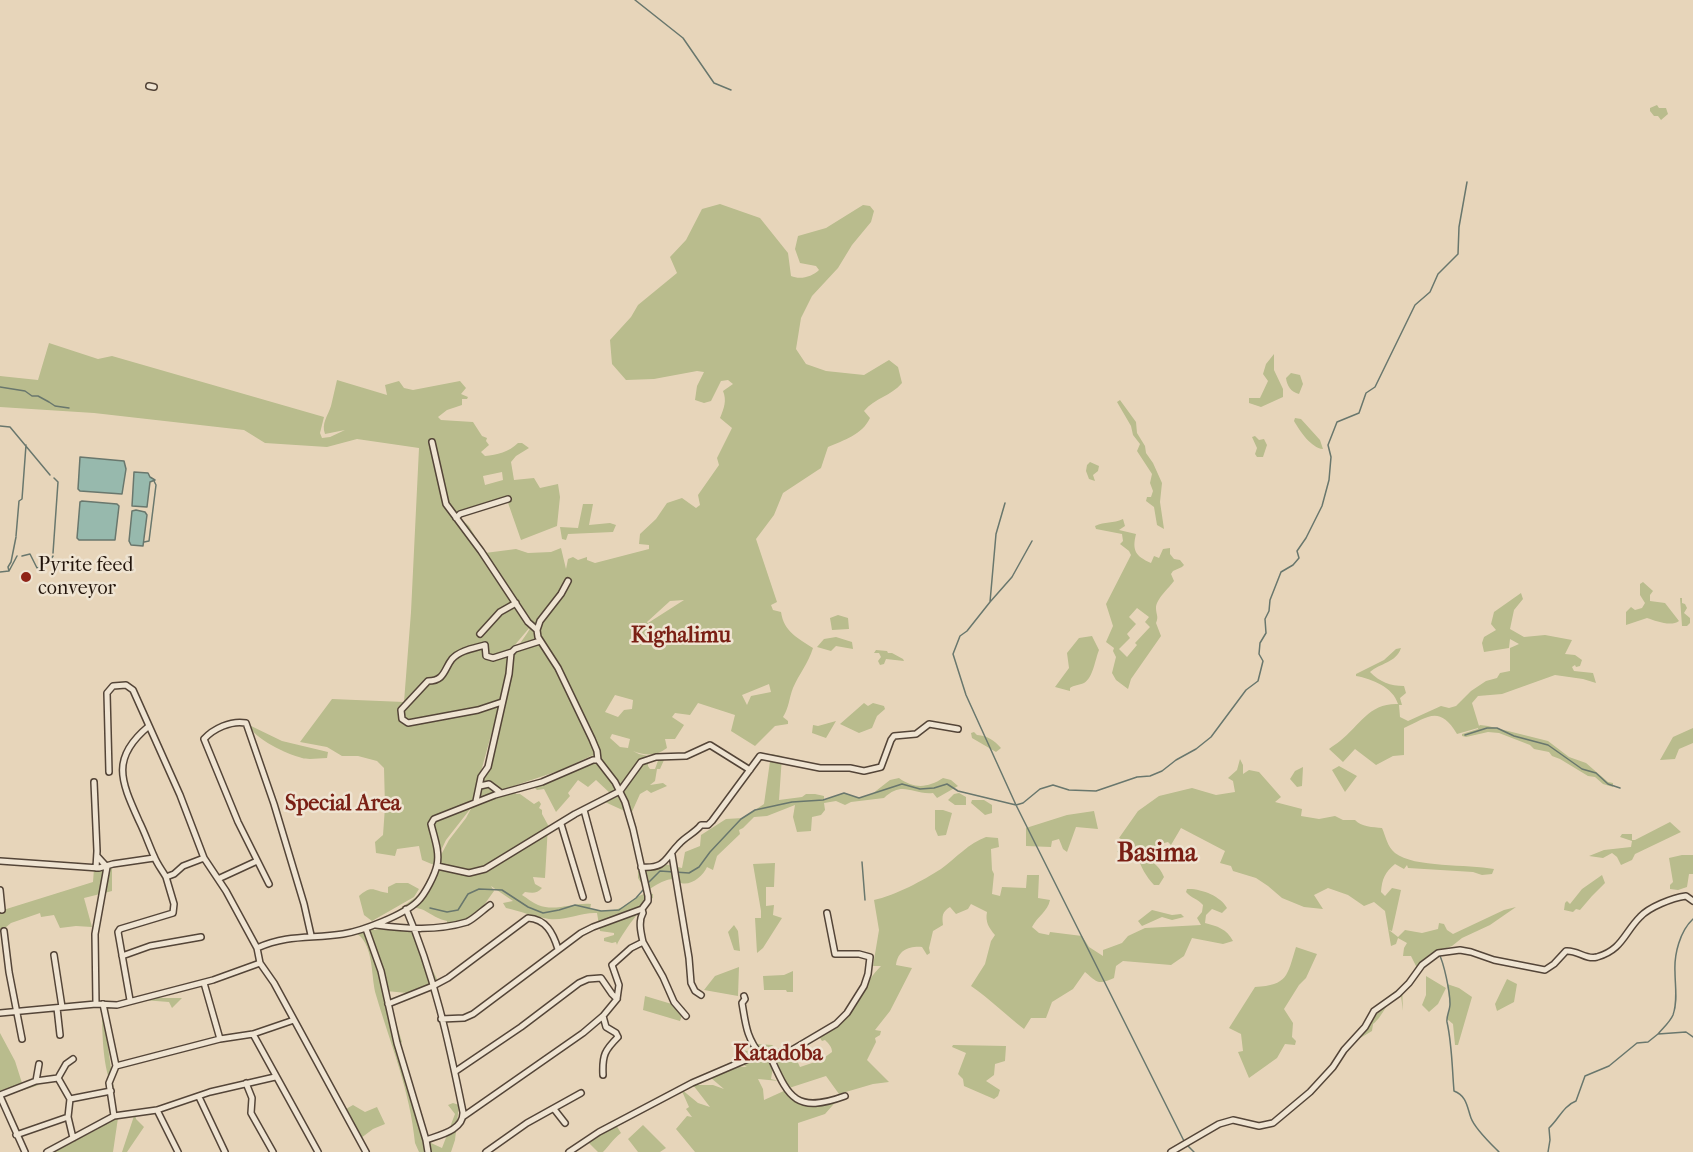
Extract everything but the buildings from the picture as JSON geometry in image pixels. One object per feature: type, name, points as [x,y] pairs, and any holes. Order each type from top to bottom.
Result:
[{"type":"street","points":[[432,442],[441,475],[444,498],[528,622],[537,630],[540,641],[560,672],[597,750],[598,760],[620,791],[633,829],[648,901],[642,909],[640,929],[643,942],[674,1002],[686,1016]]},
{"type":"street","points":[[456,518],[460,514],[508,499]]},
{"type":"street","points":[[537,630],[540,621],[568,581]]},
{"type":"street","points":[[480,634],[500,612],[516,603]]},
{"type":"street","points":[[502,702],[478,710],[408,723],[402,719],[401,710],[428,681],[435,681],[444,675],[453,658],[461,653],[485,645],[486,656],[490,658],[540,641]]},
{"type":"street","points":[[476,801],[481,777],[488,767],[512,652]]},
{"type":"street","points":[[108,772],[106,698],[108,690],[121,684],[131,688],[180,795],[204,858],[257,948],[260,963],[265,968],[366,1152]]},
{"type":"street","points":[[269,884],[238,822],[204,739],[217,729],[239,722],[246,723],[274,804],[311,935]]},
{"type":"street","points":[[641,867],[657,866],[672,855],[683,840],[696,832],[701,825],[708,825],[762,755],[820,768],[875,770],[881,767],[894,736],[916,734],[929,724],[958,729]]},
{"type":"street","points":[[130,1000],[119,930],[173,913],[174,904],[166,877],[154,858],[124,789],[122,762],[130,744],[149,726]]},
{"type":"street","points":[[437,867],[469,873],[484,869],[620,791],[641,762],[656,757],[684,756],[710,745],[750,770]]},
{"type":"street","points":[[257,948],[284,939],[366,929],[406,909],[420,898],[437,867],[432,822],[476,801],[531,785],[595,759],[598,760]]},
{"type":"street","points":[[94,782],[96,868]]},
{"type":"street","points":[[480,786],[489,784],[501,793]]},
{"type":"street","points":[[584,810],[608,899]]},
{"type":"street","points":[[561,824],[583,897]]},
{"type":"street","points":[[672,855],[691,983],[695,991],[701,995]]},
{"type":"street","points":[[97,856],[107,867]]},
{"type":"street","points":[[0,861],[96,868],[154,858]]},
{"type":"street","points":[[166,877],[174,874],[183,866],[204,858]]},
{"type":"street","points":[[218,879],[257,861]]},
{"type":"street","points":[[107,867],[95,934],[100,1004],[116,1066],[109,1083],[114,1116]]},
{"type":"street","points":[[0,890],[2,910]]},
{"type":"street","points":[[1172,1152],[1219,1124],[1233,1120],[1259,1126],[1273,1123],[1310,1092],[1365,1027],[1374,1011],[1398,994],[1422,964],[1438,952],[1460,950],[1494,960],[1545,970],[1566,951],[1591,958],[1618,946],[1637,919],[1649,910],[1680,897],[1686,896],[1693,901]]},
{"type":"street","points":[[376,924],[414,929],[469,922],[490,905]]},
{"type":"street","points":[[406,909],[434,986],[456,1071],[464,1116]]},
{"type":"street","points":[[441,1019],[464,1018],[473,1014],[558,949],[593,927],[642,909]]},
{"type":"street","points":[[569,1152],[599,1132],[692,1083],[760,1056],[792,1050],[836,1024],[847,1013],[867,979],[870,957],[859,954],[836,954],[828,927],[827,913]]},
{"type":"street","points":[[388,1004],[434,986],[454,974],[528,918],[536,919],[545,925],[553,935],[558,949]]},
{"type":"street","points":[[366,929],[381,971],[397,1043],[428,1152]]},
{"type":"street","points":[[4,931],[22,1039]]},
{"type":"street","points":[[122,956],[150,946],[201,937]]},
{"type":"street","points":[[426,1140],[451,1130],[462,1121],[464,1116],[583,1033],[603,1016],[617,999],[618,985],[612,965],[631,948],[643,942]]},
{"type":"street","points":[[54,955],[60,1035]]},
{"type":"street","points":[[0,1013],[100,1004],[117,1005],[204,983],[260,963]]},
{"type":"street","points":[[456,1071],[513,1033],[584,980],[602,978],[617,999]]},
{"type":"street","points":[[204,983],[219,1039]]},
{"type":"street","points":[[744,996],[742,1003],[747,1021],[747,1034],[760,1056]]},
{"type":"street","points":[[603,1016],[606,1027],[618,1037],[605,1052],[603,1075]]},
{"type":"street","points":[[116,1066],[219,1039],[253,1034],[294,1020]]},
{"type":"street","points":[[253,1034],[318,1152]]},
{"type":"street","points":[[769,1054],[784,1088],[799,1101],[819,1103],[845,1096]]},
{"type":"street","points":[[25,1152],[0,1096],[36,1082],[58,1078],[66,1064],[73,1059]]},
{"type":"street","points":[[36,1082],[39,1064]]},
{"type":"street","points":[[47,1152],[114,1116],[157,1110],[246,1083],[275,1077]]},
{"type":"street","points":[[58,1078],[70,1100],[68,1117],[73,1138]]},
{"type":"street","points":[[246,1083],[252,1098],[251,1113],[273,1152]]},
{"type":"street","points":[[70,1100],[111,1091]]},
{"type":"street","points":[[486,1152],[519,1128],[581,1094]]},
{"type":"street","points":[[199,1097],[225,1152]]},
{"type":"street","points":[[554,1109],[565,1123]]},
{"type":"street","points":[[157,1110],[178,1152]]},
{"type":"street","points":[[16,1135],[68,1117]]},
{"type":"green space","points":[[1657,105],[1659,108],[1666,108],[1668,114],[1661,120],[1650,111],[1650,108]]},
{"type":"green space","points":[[720,204],[760,218],[788,253],[791,276],[802,278],[819,270],[816,266],[800,263],[795,249],[798,236],[826,228],[863,205],[870,206],[874,211],[871,222],[852,245],[838,268],[812,296],[801,318],[796,349],[806,364],[826,371],[864,375],[889,360],[898,367],[902,383],[864,411],[870,418],[862,429],[828,447],[821,468],[783,493],[774,515],[756,539],[777,602],[771,605],[773,610],[781,612],[788,630],[813,648],[793,688],[783,717],[788,724],[775,726],[755,746],[731,731],[735,715],[698,703],[690,715],[675,713],[672,717],[684,725],[675,739],[665,739],[667,748],[659,753],[651,754],[633,751],[639,754],[648,756],[650,769],[655,769],[659,758],[664,760],[660,769],[657,769],[655,781],[650,785],[663,783],[667,786],[651,793],[647,790],[640,794],[631,814],[605,802],[612,795],[596,780],[588,787],[578,780],[568,793],[570,796],[556,812],[544,789],[537,790],[530,783],[573,768],[593,755],[561,770],[475,799],[486,764],[501,699],[471,808],[446,840],[434,865],[422,860],[419,846],[397,849],[395,856],[376,853],[375,842],[383,835],[384,768],[377,761],[358,756],[342,756],[327,747],[300,742],[332,699],[404,702],[419,448],[357,439],[327,447],[265,443],[244,430],[94,413],[0,407],[0,376],[38,380],[49,343],[98,359],[112,356],[324,417],[320,433],[322,438],[345,430],[325,434],[324,430],[337,380],[387,395],[385,385],[399,381],[404,388],[413,390],[460,381],[466,388],[461,394],[468,397],[467,399],[462,399],[462,405],[447,410],[438,417],[441,420],[473,422],[482,436],[487,438],[489,445],[481,452],[485,456],[503,452],[522,443],[529,448],[511,462],[514,480],[534,478],[540,488],[558,484],[560,497],[557,526],[521,540],[507,500],[459,513],[459,517],[469,526],[485,553],[516,549],[528,553],[551,552],[561,548],[566,569],[568,559],[573,557],[578,560],[587,557],[587,560],[595,563],[649,549],[649,545],[639,544],[640,534],[656,519],[667,503],[682,498],[696,508],[700,505],[698,495],[719,465],[717,458],[732,428],[720,418],[725,401],[723,391],[733,384],[728,380],[721,381],[711,401],[704,403],[695,400],[697,386],[704,372],[697,371],[654,379],[626,380],[612,364],[610,340],[631,317],[638,305],[677,273],[670,257],[686,240],[702,209]],"holes":[[[502,472],[503,480],[485,485],[483,476]],[[684,600],[648,623],[652,629],[647,622],[670,601]],[[531,626],[514,654],[508,671],[508,653]],[[769,684],[771,692],[751,696],[747,705],[742,695]],[[615,695],[633,700],[632,709],[624,710],[618,717],[605,712]],[[612,734],[630,739],[628,748],[620,747],[610,738]]]},
{"type":"green space","points":[[1274,354],[1274,370],[1283,389],[1283,397],[1261,407],[1249,403],[1249,398],[1260,398],[1268,381],[1263,374],[1266,364]]},
{"type":"green space","points":[[1291,373],[1300,375],[1303,384],[1299,394],[1287,384],[1286,378]]},
{"type":"green space","points":[[1120,400],[1136,422],[1137,433],[1162,483],[1160,502],[1164,529],[1157,525],[1154,507],[1146,501],[1147,497],[1151,497],[1153,491],[1150,483],[1152,474],[1137,451],[1140,444],[1133,435],[1131,426],[1117,402]]},
{"type":"green space","points":[[1295,418],[1301,419],[1320,440],[1323,449],[1314,446],[1306,438],[1294,421]]},
{"type":"green space","points":[[1255,436],[1259,440],[1264,439],[1267,445],[1263,457],[1257,457],[1255,454],[1257,448],[1252,437]]},
{"type":"green space","points":[[1090,462],[1099,466],[1098,471],[1093,475],[1095,481],[1089,479],[1086,471]]},
{"type":"green space","points":[[583,504],[593,504],[589,525],[610,523],[616,525],[613,532],[568,534],[566,540],[562,539],[560,527],[578,528]]},
{"type":"green space","points":[[1123,519],[1125,526],[1119,530],[1136,534],[1134,544],[1141,558],[1151,563],[1154,556],[1159,558],[1163,549],[1170,548],[1170,554],[1174,559],[1180,560],[1184,565],[1173,571],[1171,574],[1174,581],[1158,601],[1156,623],[1161,636],[1131,679],[1128,689],[1116,680],[1112,673],[1116,657],[1114,648],[1106,642],[1113,626],[1106,604],[1131,555],[1120,544],[1123,541],[1122,534],[1096,529],[1095,526]],"holes":[[[1137,608],[1149,617],[1145,622],[1150,627],[1135,643],[1137,645],[1127,657],[1119,649],[1130,638],[1127,634],[1136,624],[1129,617]]]},
{"type":"green space","points":[[1643,582],[1653,591],[1650,601],[1665,603],[1679,621],[1668,623],[1647,618],[1626,625],[1626,612],[1631,607],[1635,610],[1642,608],[1645,603],[1640,595],[1640,584]]},
{"type":"green space","points":[[1521,593],[1523,599],[1514,610],[1510,629],[1524,637],[1545,635],[1572,640],[1565,654],[1575,655],[1582,660],[1580,666],[1572,667],[1574,671],[1593,673],[1596,683],[1555,675],[1502,694],[1478,696],[1472,703],[1479,726],[1488,726],[1548,741],[1569,757],[1586,763],[1608,782],[1613,783],[1613,787],[1603,784],[1595,777],[1588,776],[1552,756],[1549,752],[1534,749],[1530,745],[1499,733],[1488,732],[1462,736],[1478,728],[1457,734],[1444,719],[1438,716],[1426,718],[1404,728],[1404,755],[1393,756],[1376,765],[1355,749],[1343,762],[1329,749],[1372,711],[1398,704],[1387,688],[1369,679],[1356,676],[1384,660],[1396,649],[1401,648],[1392,660],[1370,672],[1386,683],[1404,686],[1406,693],[1400,698],[1402,705],[1399,705],[1400,717],[1408,721],[1441,706],[1449,708],[1456,706],[1471,691],[1486,681],[1497,678],[1500,673],[1510,671],[1510,648],[1519,644],[1510,639],[1509,648],[1484,652],[1482,643],[1484,637],[1496,630],[1491,624],[1494,612]]},
{"type":"green space","points":[[1680,598],[1687,608],[1684,613],[1690,618],[1687,626],[1682,626]]},
{"type":"green space","points":[[838,615],[848,618],[849,629],[832,630],[830,618]]},
{"type":"green space","points":[[1092,636],[1099,650],[1090,677],[1084,683],[1070,688],[1070,691],[1055,687],[1069,668],[1067,653],[1079,638]]},
{"type":"green space","points":[[836,637],[852,642],[853,649],[836,646],[831,651],[817,647],[824,639]]},
{"type":"green space","points":[[876,650],[887,651],[904,661],[886,659],[884,664],[880,665],[878,661],[881,657],[879,653],[874,653]]},
{"type":"green space","points":[[864,703],[868,706],[873,703],[884,706],[885,709],[877,716],[872,728],[859,733],[840,724]]},
{"type":"green space","points":[[836,721],[826,738],[812,733],[813,725],[818,726]]},
{"type":"green space","points":[[249,725],[282,741],[328,752],[327,758],[305,759],[288,753],[257,736]]},
{"type":"green space","points":[[1693,728],[1693,743],[1679,749],[1675,759],[1660,760],[1673,737]]},
{"type":"green space","points":[[974,732],[990,739],[1001,748],[996,752],[972,738],[971,733]]},
{"type":"green space","points":[[771,754],[782,756],[779,800],[815,794],[824,796],[824,800],[844,793],[859,798],[872,794],[890,780],[899,778],[910,784],[921,786],[932,784],[943,778],[951,780],[958,786],[937,798],[933,793],[902,789],[884,798],[851,802],[845,805],[836,801],[824,803],[825,810],[821,815],[812,817],[811,831],[797,832],[793,817],[795,805],[767,816],[754,817],[739,830],[740,834],[717,856],[713,870],[707,867],[703,874],[693,882],[685,884],[669,879],[646,891],[638,878],[638,863],[654,865],[656,870],[659,863],[682,868],[685,852],[700,846],[701,835],[726,819],[743,818],[764,804]]},
{"type":"green space","points":[[1240,759],[1243,774],[1249,770],[1259,772],[1281,797],[1275,802],[1302,809],[1301,816],[1319,819],[1335,816],[1343,820],[1355,820],[1364,825],[1382,828],[1392,850],[1404,858],[1442,865],[1494,869],[1492,874],[1482,875],[1473,872],[1408,868],[1407,865],[1404,869],[1395,864],[1385,876],[1381,892],[1385,896],[1392,888],[1401,890],[1392,931],[1389,930],[1398,937],[1405,930],[1422,933],[1438,929],[1439,923],[1444,924],[1453,934],[1504,910],[1516,907],[1490,925],[1462,938],[1452,946],[1430,954],[1418,970],[1411,956],[1403,956],[1407,943],[1398,938],[1396,944],[1391,946],[1385,911],[1374,902],[1364,906],[1348,895],[1328,888],[1314,895],[1323,909],[1304,907],[1282,898],[1256,878],[1233,871],[1231,866],[1220,863],[1225,851],[1181,828],[1171,845],[1168,842],[1156,845],[1148,852],[1137,852],[1138,856],[1117,852],[1125,841],[1119,838],[1138,811],[1159,796],[1192,788],[1216,795],[1235,792],[1233,781],[1228,778],[1237,770]]},
{"type":"green space","points":[[1339,766],[1357,776],[1345,792],[1332,770]]},
{"type":"green space","points":[[1303,767],[1302,786],[1297,787],[1290,779],[1295,771]]},
{"type":"green space","points":[[511,788],[516,794],[520,794],[534,804],[539,801],[541,804],[539,808],[548,825],[545,878],[533,877],[535,884],[542,888],[532,893],[525,892],[522,895],[545,907],[591,904],[590,909],[608,911],[619,908],[643,894],[653,894],[653,898],[633,920],[617,945],[616,942],[604,941],[604,938],[614,933],[600,931],[597,913],[555,919],[538,917],[506,908],[503,903],[513,901],[491,886],[494,891],[479,912],[451,928],[447,921],[418,908],[394,913],[420,894],[449,840],[466,818],[475,801]]},
{"type":"green space","points":[[959,793],[966,797],[966,805],[955,805],[948,800],[954,794]]},
{"type":"green space","points":[[972,800],[984,800],[992,805],[992,813],[985,815],[971,803]]},
{"type":"green space","points":[[935,810],[952,813],[946,835],[938,836],[935,829]]},
{"type":"green space","points":[[1094,811],[1098,829],[1076,827],[1067,852],[1063,849],[1059,839],[1052,841],[1051,847],[1026,846],[1026,828],[1067,815]]},
{"type":"green space","points":[[1670,822],[1681,832],[1635,854],[1632,860],[1621,865],[1612,853],[1603,858],[1589,856],[1604,850],[1631,847],[1632,841],[1620,837],[1622,834],[1632,834],[1632,840],[1635,840]]},
{"type":"green space","points":[[986,837],[998,838],[999,847],[991,849],[994,874],[992,894],[1000,896],[1002,887],[1026,888],[1027,875],[1039,875],[1038,898],[1050,900],[1032,927],[1039,933],[1082,936],[1089,947],[1103,956],[1103,950],[1122,943],[1128,936],[1145,928],[1201,925],[1197,918],[1202,912],[1203,905],[1186,892],[1187,889],[1192,889],[1204,891],[1224,904],[1227,908],[1222,913],[1212,909],[1206,915],[1205,923],[1221,929],[1233,941],[1223,944],[1192,938],[1184,956],[1171,965],[1123,961],[1116,966],[1114,978],[1105,982],[1096,981],[1085,972],[1073,989],[1052,1002],[1046,1018],[1031,1018],[1024,1029],[971,986],[985,964],[991,941],[995,935],[988,925],[987,912],[971,904],[968,909],[956,914],[950,907],[943,914],[943,925],[933,931],[930,953],[927,955],[922,947],[913,947],[902,952],[897,960],[896,965],[912,968],[890,1011],[875,1030],[881,1031],[880,1035],[875,1038],[876,1042],[867,1060],[889,1082],[839,1094],[826,1076],[786,1089],[785,1087],[791,1086],[784,1085],[773,1067],[771,1079],[779,1081],[758,1079],[763,1089],[764,1100],[786,1090],[792,1099],[806,1102],[840,1097],[825,1114],[798,1123],[798,1152],[695,1152],[676,1129],[687,1116],[692,1117],[686,1109],[689,1107],[681,1089],[698,1103],[710,1107],[693,1085],[713,1085],[724,1089],[711,1078],[691,1084],[729,1066],[747,1067],[738,1062],[793,1052],[800,1067],[821,1060],[832,1052],[829,1044],[820,1038],[822,1034],[820,1030],[838,1024],[881,966],[873,966],[879,930],[874,900],[900,891],[926,878],[974,843]]},
{"type":"green space","points":[[1693,855],[1693,874],[1689,874],[1687,887],[1678,890],[1670,889],[1673,882],[1669,858]]},
{"type":"green space","points":[[1138,857],[1151,861],[1160,869],[1164,877],[1159,885],[1154,885],[1142,868]]},
{"type":"green space","points":[[106,861],[112,869],[112,891],[84,898],[92,927],[60,928],[54,915],[41,917],[40,913],[11,923],[0,932],[0,911],[93,882],[94,868]]},
{"type":"green space","points":[[775,863],[774,887],[766,887],[766,906],[774,905],[773,915],[782,918],[763,948],[757,953],[755,918],[761,918],[761,911],[753,864]]},
{"type":"green space","points":[[1602,875],[1605,883],[1580,910],[1576,909],[1573,912],[1564,910],[1567,901],[1570,904],[1582,889]]},
{"type":"green space","points":[[396,883],[408,883],[419,889],[414,897],[372,921],[364,915],[359,896],[363,892],[373,889],[388,893],[388,887]]},
{"type":"green space","points":[[1152,910],[1172,915],[1181,914],[1184,917],[1172,920],[1162,917],[1142,926],[1138,921]]},
{"type":"green space","points":[[368,924],[374,930],[400,926],[413,931],[438,981],[418,994],[386,991],[402,1042],[398,1047],[431,1143],[442,1148],[455,1114],[448,1105],[453,1103],[459,1105],[455,1140],[451,1152],[419,1152],[415,1143],[409,1105],[374,988],[368,950],[360,936],[349,934]]},
{"type":"green space","points":[[734,925],[738,931],[740,951],[734,950],[728,932]]},
{"type":"green space","points":[[1296,947],[1317,954],[1306,978],[1284,1009],[1293,1023],[1292,1037],[1296,1041],[1295,1045],[1285,1044],[1277,1058],[1249,1078],[1238,1052],[1243,1051],[1241,1034],[1229,1028],[1255,987],[1274,984],[1284,977],[1288,972]]},
{"type":"green space","points":[[739,967],[738,996],[704,990],[715,976]]},
{"type":"green space","points":[[793,971],[793,992],[764,990],[763,976],[784,975]]},
{"type":"green space","points":[[1426,976],[1446,988],[1438,1004],[1429,1012],[1422,1005],[1426,995]]},
{"type":"green space","points":[[1507,979],[1517,984],[1514,1002],[1497,1011],[1495,1004]]},
{"type":"green space","points":[[1447,984],[1459,988],[1472,997],[1458,1045],[1455,1045],[1453,1024],[1447,1019],[1450,1005]]},
{"type":"green space","points":[[1402,986],[1403,1011],[1401,996],[1388,1004],[1373,1024],[1372,1031],[1350,1044],[1371,1019],[1378,1004]]},
{"type":"green space","points":[[645,996],[685,1008],[680,1021],[643,1010]]},
{"type":"green space","points":[[182,998],[172,1008],[169,1002],[143,1000]]},
{"type":"green space","points":[[102,1004],[114,1090],[105,1061]]},
{"type":"green space","points":[[0,1033],[15,1061],[22,1083],[32,1080],[39,1085],[2,1097],[0,1093]]},
{"type":"green space","points":[[757,1044],[772,1045],[780,1051],[764,1051],[739,1058],[736,1051],[754,1049]]},
{"type":"green space","points":[[953,1045],[1006,1046],[1005,1061],[995,1064],[994,1075],[986,1081],[1000,1090],[998,1096],[994,1099],[964,1086],[963,1079],[958,1074],[966,1053],[952,1047]]},
{"type":"green space","points":[[353,1105],[365,1112],[377,1107],[385,1124],[361,1138],[346,1109]]},
{"type":"green space","points":[[135,1113],[136,1119],[144,1127],[127,1152],[122,1152]]},
{"type":"green space","points":[[113,1117],[118,1118],[113,1152],[54,1152],[98,1129]]},
{"type":"green space","points":[[616,1125],[621,1133],[603,1152],[598,1152],[588,1142],[596,1134]]},
{"type":"green space","points":[[643,1125],[666,1148],[660,1152],[638,1152],[628,1139]]},
{"type":"water","points":[[80,457],[124,461],[126,469],[122,494],[80,491],[78,489]]},
{"type":"water","points":[[134,472],[148,473],[155,480],[150,482],[147,507],[132,506]]},
{"type":"water","points":[[80,502],[119,506],[115,540],[79,540],[77,538]]},
{"type":"water","points":[[132,511],[145,512],[147,515],[143,546],[131,545],[129,541]]},
{"type":"waterway","points":[[635,0],[683,38],[714,83],[731,90]]},
{"type":"waterway","points":[[648,883],[660,871],[689,873],[699,867],[741,819],[755,810],[792,802],[823,800],[844,793],[859,798],[902,784],[920,789],[947,784],[958,791],[1016,805],[1023,803],[1040,789],[1053,785],[1069,790],[1096,791],[1137,777],[1150,776],[1162,771],[1211,737],[1246,690],[1258,681],[1263,661],[1259,654],[1260,643],[1266,633],[1265,619],[1269,611],[1270,600],[1281,572],[1293,565],[1299,558],[1297,551],[1322,506],[1329,480],[1331,457],[1328,445],[1337,422],[1359,413],[1366,393],[1375,387],[1415,305],[1430,292],[1438,274],[1458,254],[1459,227],[1467,182]]},
{"type":"waterway","points":[[0,387],[25,391],[55,406],[69,408]]},
{"type":"waterway","points":[[0,426],[10,427],[50,475]]},
{"type":"waterway","points":[[16,536],[19,501],[22,499],[26,445]]},
{"type":"waterway","points":[[53,553],[58,482],[54,478]]},
{"type":"waterway","points":[[144,542],[149,541],[156,485],[154,481]]},
{"type":"waterway","points":[[1005,503],[996,534],[990,602],[967,631],[960,636],[953,654],[966,695],[1016,805],[1185,1143],[1194,1152]]},
{"type":"waterway","points":[[9,571],[16,537]]},
{"type":"waterway","points":[[990,602],[1012,577],[1032,541]]},
{"type":"waterway","points":[[22,556],[30,554],[37,568],[47,565],[53,556]]},
{"type":"waterway","points":[[0,572],[9,571],[17,556]]},
{"type":"waterway","points":[[1465,735],[1487,728],[1497,728],[1514,736],[1548,745],[1582,769],[1596,773],[1608,784],[1620,788]]},
{"type":"waterway","points":[[862,862],[865,900]]},
{"type":"waterway","points":[[430,908],[447,912],[458,910],[468,894],[479,889],[502,890],[528,907],[543,913],[575,905],[601,911],[619,910],[643,890]]},
{"type":"waterway","points":[[1658,1034],[1668,1023],[1675,1010],[1677,950],[1681,936],[1693,919]]},
{"type":"waterway","points":[[1439,954],[1450,999],[1447,1020],[1454,1091],[1464,1099],[1476,1127],[1499,1152]]},
{"type":"waterway","points":[[1548,1152],[1549,1128],[1564,1109],[1576,1101],[1585,1076],[1609,1066],[1637,1043],[1648,1042],[1658,1034],[1686,1032],[1693,1037]]},
{"type":"place","name":"Pyrite feed conveyor","points":[[26,577]]},
{"type":"district","name":"Kighalimu","points":[[681,637]]},
{"type":"district","name":"Special Area","points":[[343,805]]},
{"type":"district","name":"Basima","points":[[1157,855]]},
{"type":"district","name":"Katadoba","points":[[778,1055]]}]
